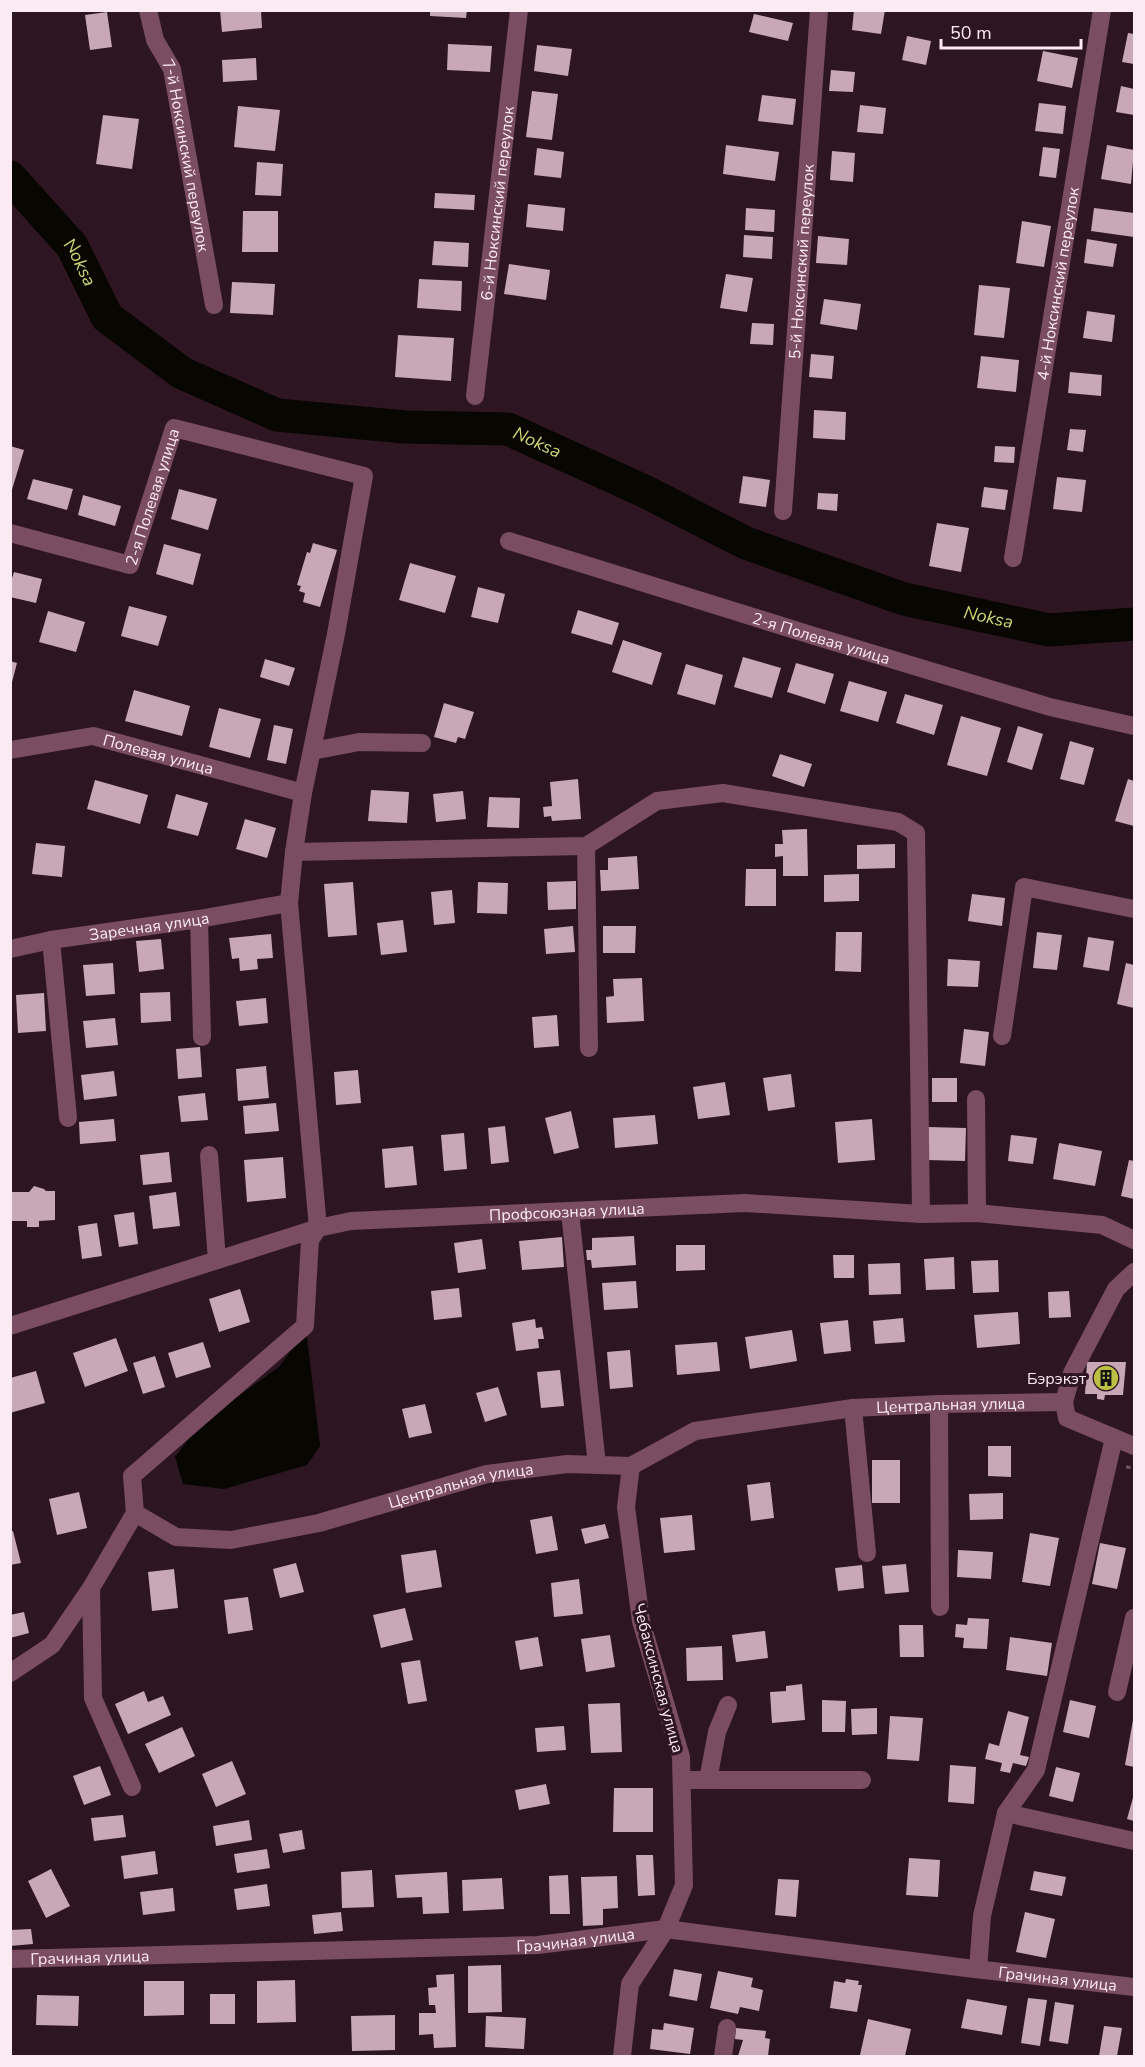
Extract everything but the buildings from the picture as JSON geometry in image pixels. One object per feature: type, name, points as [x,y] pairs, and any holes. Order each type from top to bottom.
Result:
[{"type":"street","name":"7-й Ноксинский переулок","points":[[148,10],[155,40],[172,69],[214,304]]},
{"type":"street","name":"6-й Ноксинский переулок","points":[[475,396],[519,10]]},
{"type":"street","name":"5-й Ноксинский переулок","points":[[783,511],[819,10]]},
{"type":"street","name":"4-й Ноксинский переулок","points":[[1012,558],[1102,10]]},
{"type":"street","name":"2-я Полевая улица","points":[[10,532],[130,566],[174,428],[364,476],[336,634],[312,751]]},
{"type":"street","name":"2-я Полевая улица","points":[[510,541],[1039,704],[1134,726]]},
{"type":"street","name":"Полевая улица","points":[[10,750],[93,736],[303,794]]},
{"type":"street","points":[[10,1673],[52,1645],[92,1588],[135,1513],[132,1476],[305,1326],[310,1240],[318,1228],[289,903],[303,794],[312,751],[359,742],[422,743]]},
{"type":"street","points":[[294,852],[586,846],[657,801],[723,793],[898,822],[916,833],[921,1214]]},
{"type":"street","points":[[586,846],[589,1048]]},
{"type":"street","points":[[1002,1036],[1024,887],[1134,909]]},
{"type":"street","name":"Заречная улица","points":[[10,949],[51,940],[199,919],[289,903]]},
{"type":"street","points":[[199,919],[202,1037]]},
{"type":"street","points":[[51,940],[68,1118]]},
{"type":"street","points":[[976,1099],[977,1213]]},
{"type":"street","points":[[208,1155],[217,1260]]},
{"type":"street","name":"Профсоюзная улица","points":[[10,1326],[318,1228],[351,1221],[745,1203],[921,1214],[977,1213],[1102,1225],[1134,1240]]},
{"type":"street","points":[[570,1212],[597,1465]]},
{"type":"street","points":[[1134,1272],[1116,1289],[1072,1373],[1064,1402],[1067,1418],[1134,1446]]},
{"type":"street","name":"Центральная улица","points":[[135,1513],[176,1538],[231,1540],[319,1523],[487,1474],[567,1464],[631,1466],[695,1431],[853,1408],[1064,1402]]},
{"type":"street","points":[[939,1404],[940,1607]]},
{"type":"street","points":[[853,1408],[867,1553]]},
{"type":"street","points":[[978,1969],[982,1916],[1006,1813],[1036,1770],[1114,1438]]},
{"type":"street","name":"Чебаксинская улица","points":[[622,2056],[630,1984],[666,1929],[684,1885],[681,1757],[641,1622],[626,1507],[631,1466]]},
{"type":"street","points":[[92,1588],[93,1698],[132,1787]]},
{"type":"street","points":[[1117,1692],[1134,1618]]},
{"type":"street","points":[[708,1780],[717,1732],[728,1705]]},
{"type":"street","points":[[682,1780],[862,1780]]},
{"type":"street","points":[[1006,1813],[1134,1841]]},
{"type":"street","name":"Грачиная улица","points":[[10,1959],[538,1946],[666,1929],[1134,1987]]},
{"type":"street","points":[[723,2056],[726,2028]]},
{"type":"path","points":[[1124,1467],[1134,1468]]},
{"type":"shaded area","points":[[306,1329],[320,1446],[307,1465],[224,1489],[183,1484],[175,1457],[201,1423],[279,1367]]},
{"type":"waterway","name":"Noksa","points":[[10,177],[72,246],[107,317],[182,373],[277,415],[405,427],[508,429],[644,491],[746,543],[904,599],[1049,630],[1134,624]]},
{"type":"place","name":"Бэрэкэт","points":[[1106,1378]]}]
